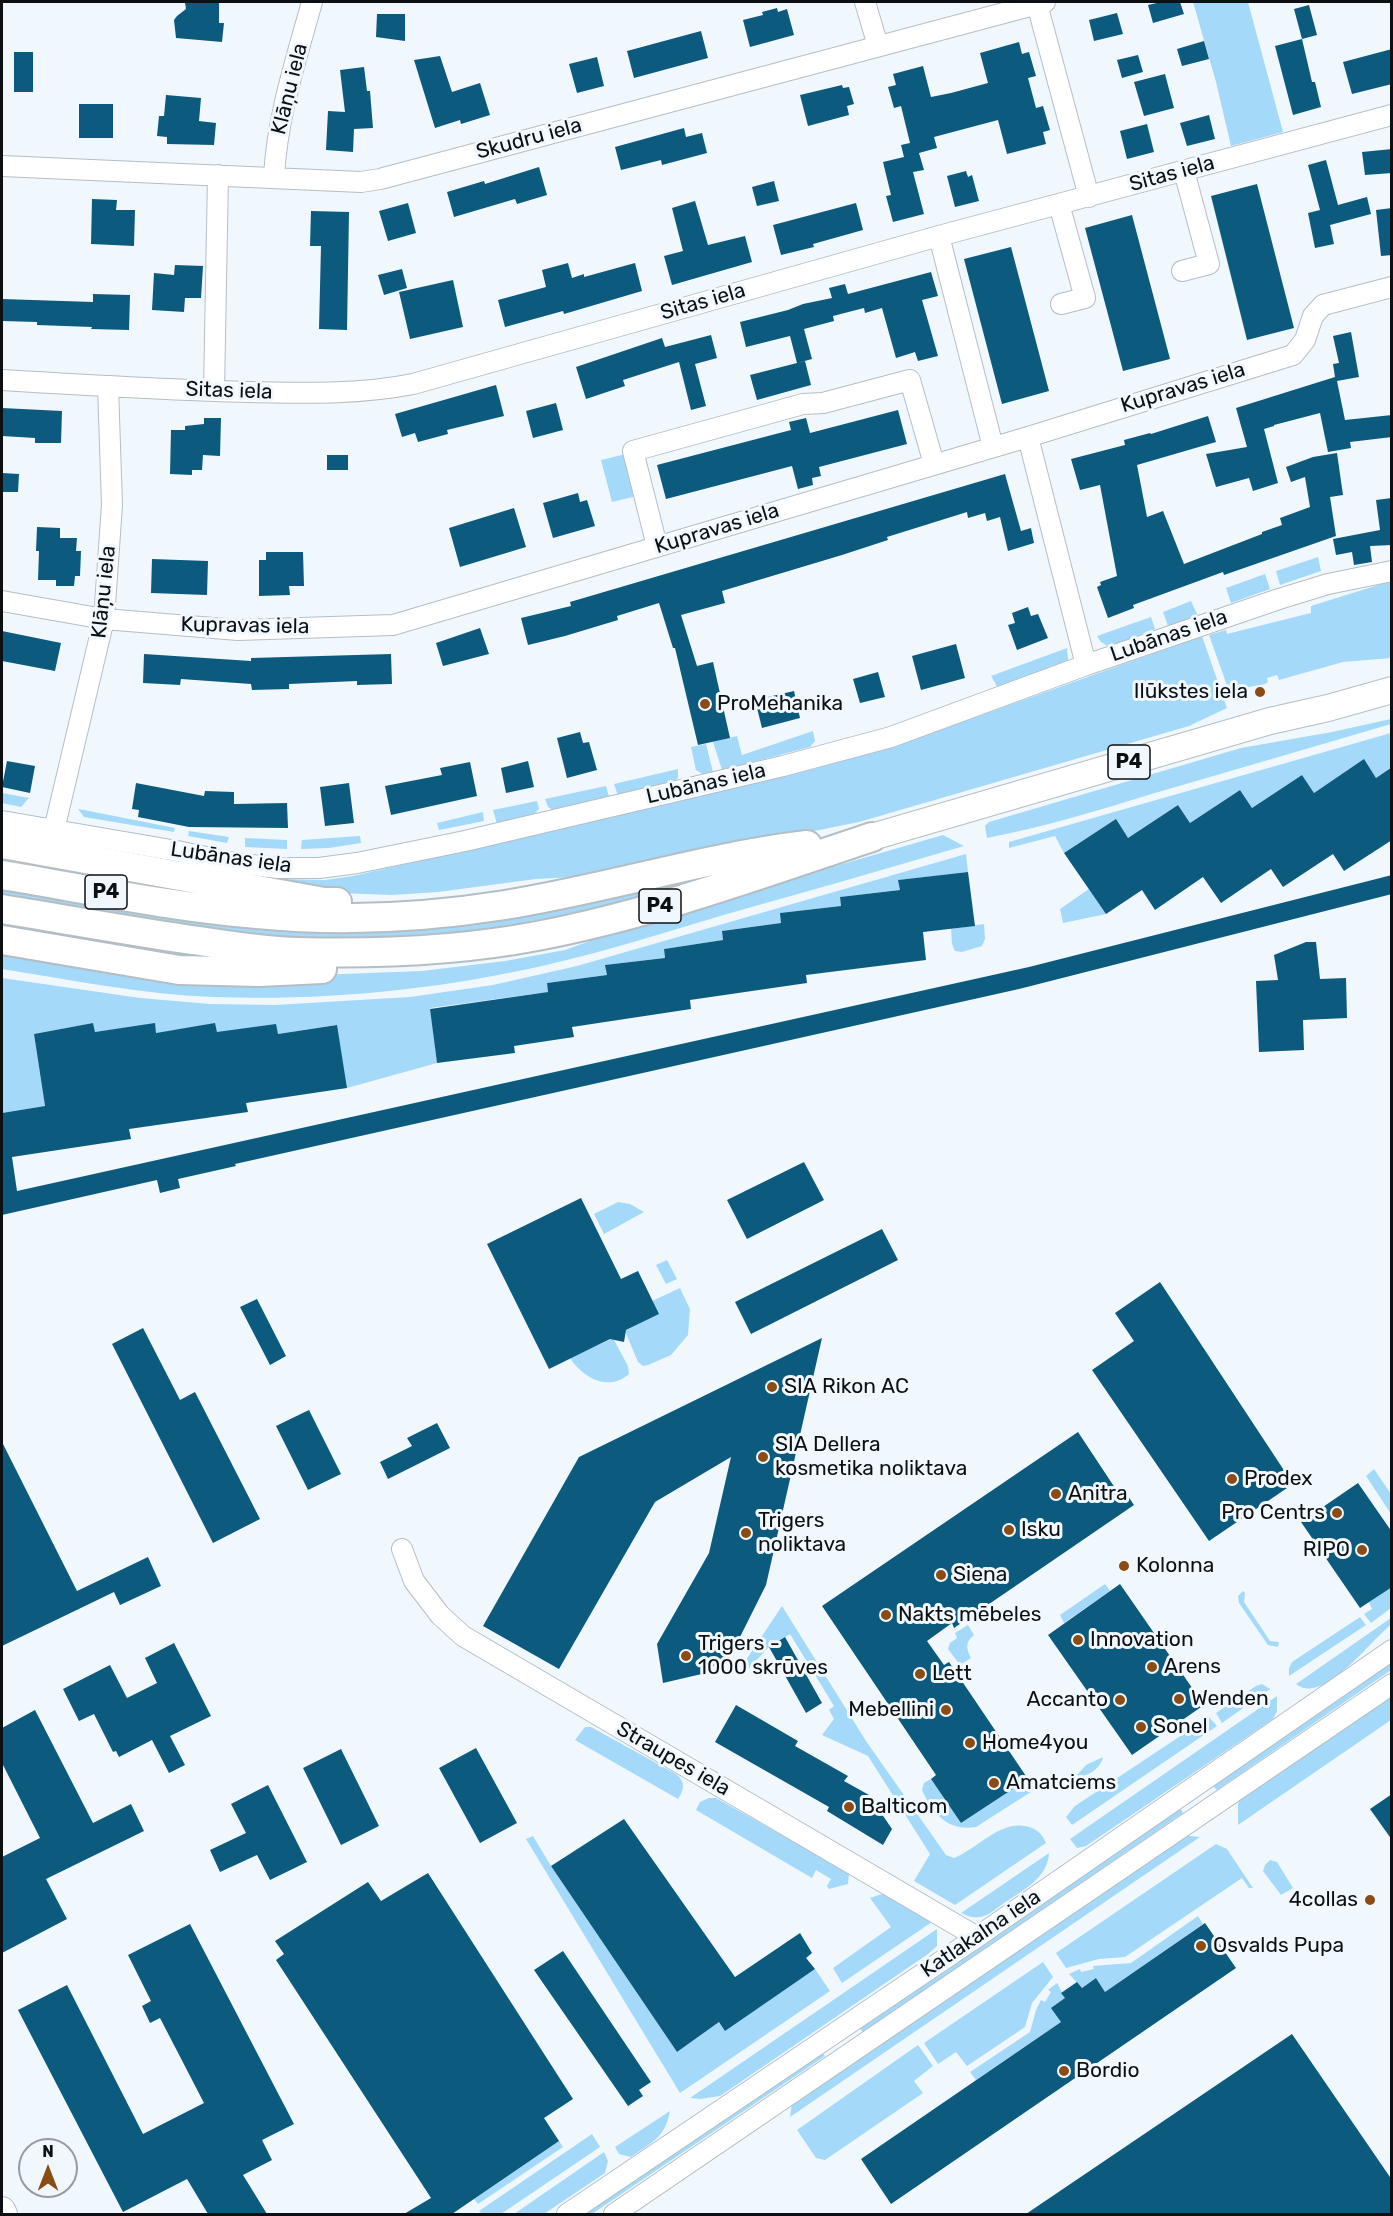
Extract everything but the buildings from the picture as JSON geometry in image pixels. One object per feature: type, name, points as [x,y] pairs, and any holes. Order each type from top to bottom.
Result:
[{"type":"highway","name":"P4","points":[[2,875],[166,902],[269,915],[328,919],[402,916],[504,905],[792,846],[872,837]]},
{"type":"highway","name":"P4","points":[[2,909],[253,949],[296,952],[371,952],[441,949],[535,936],[601,922],[712,891],[872,837]]},
{"type":"highway","points":[[2,844],[324,902],[504,905]]},
{"type":"highway","points":[[2,940],[179,970],[259,972],[361,967],[441,949]]},
{"type":"main road","name":"P4","points":[[872,837],[1259,725],[1392,690]]},
{"type":"main road","points":[[2,2210],[4,2214]]},
{"type":"street","name":"Klāņu iela","points":[[274,177],[276,145],[283,106],[312,2]]},
{"type":"street","points":[[865,2],[878,46]]},
{"type":"street","name":"Skudru iela","points":[[2,166],[361,182],[380,179],[1041,3]]},
{"type":"street","points":[[1041,3],[1089,197]]},
{"type":"street","name":"Sitas iela","points":[[2,380],[214,391],[326,394],[376,391],[413,384],[939,236],[1392,115]]},
{"type":"street","points":[[1182,271],[1209,264],[1184,171]]},
{"type":"street","points":[[214,391],[218,175]]},
{"type":"street","points":[[1059,204],[1085,298],[1061,304]]},
{"type":"street","points":[[939,236],[993,447]]},
{"type":"street","name":"Kupravas iela","points":[[2,601],[104,619],[238,630],[393,625],[1028,437],[1293,355],[1305,340],[1314,316],[1323,305],[1392,287]]},
{"type":"street","points":[[657,546],[633,451],[803,404],[823,403],[910,380],[933,464]]},
{"type":"street","name":"Klāņu iela","points":[[54,830],[104,619],[112,505],[108,386]]},
{"type":"street","points":[[1028,437],[1086,665]]},
{"type":"street","name":"Lubānas iela","points":[[2,821],[234,863],[278,868],[319,868],[357,863],[465,841],[772,768],[891,737],[1086,665],[1279,599],[1328,584],[1392,571]]},
{"type":"street","name":"Straupes iela","points":[[402,1549],[414,1581],[440,1615],[463,1636],[977,1937]]},
{"type":"street","name":"Katlakalna iela","points":[[567,2214],[977,1937],[1392,1650]]},
{"type":"street","name":"Katlakalna iela","points":[[614,2214],[1392,1684]]},
{"type":"street","points":[[838,2031],[853,2053]]},
{"type":"shaded area","points":[[1193,2],[1248,2],[1283,132],[1231,146],[1216,82]]},
{"type":"shaded area","points":[[626,454],[637,496],[612,502],[601,460]]},
{"type":"shaded area","points":[[1318,557],[1321,571],[1280,585],[1276,571]]},
{"type":"shaded area","points":[[1265,574],[1270,589],[1231,603],[1226,588]]},
{"type":"shaded area","points":[[1391,581],[1391,658],[1343,662],[1279,680],[1277,675],[1267,678],[1268,682],[1265,684],[1229,691],[1209,635],[1226,630],[1227,634],[1311,613],[1311,606]]},
{"type":"shaded area","points":[[1191,601],[1198,616],[1168,626],[1163,612]]},
{"type":"shaded area","points":[[1151,617],[1155,629],[1109,647],[1097,636]]},
{"type":"shaded area","points":[[1202,636],[1227,708],[1189,726],[859,822],[591,876],[536,879],[438,892],[392,895],[312,892],[2,833],[185,861],[241,874],[281,879],[325,880],[353,876],[798,773],[895,746]]},
{"type":"shaded area","points":[[1067,648],[1068,660],[1064,664],[998,688],[991,676]]},
{"type":"shaded area","points":[[1391,719],[1391,724],[1072,818],[987,838],[985,826],[989,822],[1241,748]]},
{"type":"shaded area","points":[[813,731],[815,741],[810,747],[722,770],[713,742],[737,736],[742,755]]},
{"type":"shaded area","points":[[1391,733],[1391,767],[1376,778],[1364,760],[1314,793],[1302,775],[1252,808],[1240,790],[1190,823],[1178,805],[1128,838],[1115,820],[1064,853],[1055,836],[1009,848],[1009,842]]},
{"type":"shaded area","points":[[706,744],[713,772],[704,775],[696,770],[691,747]]},
{"type":"shaded area","points":[[678,769],[678,778],[672,783],[618,796],[614,784]]},
{"type":"shaded area","points":[[606,786],[609,797],[554,811],[548,807],[545,799]]},
{"type":"shaded area","points":[[2,793],[29,798],[21,807],[2,803]]},
{"type":"shaded area","points":[[537,801],[539,809],[532,816],[497,824],[493,810]]},
{"type":"shaded area","points":[[78,809],[175,828],[174,832],[84,817]]},
{"type":"shaded area","points":[[483,812],[484,821],[439,830],[437,823]]},
{"type":"shaded area","points":[[189,831],[229,837],[227,843],[188,836]]},
{"type":"shaded area","points":[[943,835],[964,846],[592,954],[505,974],[422,987],[296,997],[212,997],[133,990],[2,969],[2,951],[289,976],[422,971],[505,961],[565,950],[642,922]]},
{"type":"shaded area","points":[[360,836],[361,843],[301,849],[302,840]]},
{"type":"shaded area","points":[[245,838],[287,840],[287,849],[245,847]]},
{"type":"shaded area","points":[[966,854],[968,872],[899,880],[900,890],[840,897],[841,906],[781,913],[781,923],[722,931],[723,940],[664,949],[665,958],[606,965],[607,975],[547,983],[548,992],[430,1008],[437,1063],[347,1088],[336,1025],[278,1034],[217,1032],[215,1024],[156,1033],[154,1024],[95,1032],[93,1023],[34,1034],[45,1106],[2,1113],[2,978],[140,998],[210,1004],[275,1005],[410,997],[493,985],[577,966]]},
{"type":"shaded area","points":[[685,880],[687,884],[640,897],[499,927],[404,938],[356,940],[268,937],[230,933],[2,896],[2,887],[235,924]]},
{"type":"shaded area","points":[[1089,889],[1106,914],[1063,923],[1060,909]]},
{"type":"shaded area","points":[[2,923],[234,958],[184,959],[2,930]]},
{"type":"shaded area","points":[[984,924],[985,939],[982,946],[962,952],[955,951],[951,929]]},
{"type":"shaded area","points":[[618,1202],[630,1204],[644,1212],[604,1234],[594,1214]]},
{"type":"shaded area","points":[[667,1260],[677,1279],[666,1284],[656,1265]]},
{"type":"shaded area","points":[[680,1288],[690,1309],[688,1335],[671,1355],[643,1366],[638,1362],[625,1331],[658,1314],[652,1301]]},
{"type":"shaded area","points":[[613,1338],[628,1366],[629,1374],[621,1379],[605,1382],[589,1377],[570,1358]]},
{"type":"shaded area","points":[[1374,1469],[1391,1494],[1391,1514],[1366,1476]]},
{"type":"shaded area","points":[[1105,1584],[1110,1591],[1064,1623],[1060,1615]]},
{"type":"shaded area","points":[[1391,1587],[1391,1608],[1371,1623],[1364,1614],[1372,1609],[1369,1602]]},
{"type":"shaded area","points":[[1243,1591],[1245,1593],[1244,1602],[1270,1641],[1279,1642],[1278,1647],[1268,1645],[1239,1603],[1238,1596]]},
{"type":"shaded area","points":[[782,1606],[866,1741],[946,1855],[954,1858],[1002,1829],[1012,1826],[1023,1826],[1038,1831],[1046,1843],[955,1905],[914,1881],[930,1854],[868,1756],[822,1735],[834,1719],[829,1710],[834,1706],[790,1634],[769,1647],[748,1669],[742,1666]]},
{"type":"shaded area","points":[[1360,1617],[1366,1625],[1289,1676],[1292,1662]]},
{"type":"shaded area","points":[[1391,1618],[1391,1625],[1333,1679],[1320,1686],[1307,1688],[1296,1684]]},
{"type":"shaded area","points":[[968,1625],[974,1635],[967,1645],[971,1658],[960,1665],[948,1649],[950,1643],[957,1638],[955,1633]]},
{"type":"shaded area","points":[[1391,1663],[1391,1670],[1217,1790],[1212,1785]]},
{"type":"shaded area","points":[[1262,1684],[1270,1689],[1222,1723],[1216,1713]]},
{"type":"shaded area","points":[[1391,1692],[1391,1720],[1238,1825],[1238,1804],[1241,1797]]},
{"type":"shaded area","points":[[1277,1696],[1277,1711],[1273,1719],[1086,1846],[1077,1848],[1070,1839]]},
{"type":"shaded area","points":[[1209,1717],[1217,1726],[1072,1825],[1066,1817],[1075,1806]]},
{"type":"shaded area","points":[[585,1727],[591,1727],[676,1774],[683,1786],[678,1799],[575,1740]]},
{"type":"shaded area","points":[[1103,1757],[1095,1770],[1080,1777],[1077,1775],[1086,1765]]},
{"type":"shaded area","points":[[931,1779],[961,1823],[1028,1779],[1034,1790],[976,1827],[966,1828],[949,1824],[931,1806],[922,1790],[924,1783]]},
{"type":"shaded area","points":[[716,1798],[849,1873],[848,1884],[829,1889],[827,1886],[831,1879],[816,1870],[812,1878],[696,1810],[700,1802]]},
{"type":"shaded area","points":[[1180,1808],[1183,1813],[863,2032],[858,2026]]},
{"type":"shaded area","points":[[1181,1835],[1200,1837],[790,2117],[792,2103]]},
{"type":"shaded area","points":[[533,1836],[677,2052],[719,2022],[725,2030],[815,1969],[830,1991],[680,2093],[526,1839]]},
{"type":"shaded area","points":[[1216,1844],[1227,1849],[1253,1888],[1249,1888],[1242,1878],[1125,1957],[1099,1959],[1066,1968],[1056,1953]]},
{"type":"shaded area","points":[[1049,1853],[1048,1862],[1039,1877],[992,1912],[978,1917],[961,1913]]},
{"type":"shaded area","points":[[1270,1860],[1277,1862],[1293,1888],[1281,1895],[1263,1871]]},
{"type":"shaded area","points":[[887,1894],[932,1922],[842,1983],[833,1968],[891,1927],[870,1898]]},
{"type":"shaded area","points":[[1198,1916],[1203,1924],[1105,1992],[1096,1978],[1082,1988],[1069,1974],[1080,1969],[1081,1972],[1094,1969],[1093,1966],[1131,1963]]},
{"type":"shaded area","points":[[937,1929],[937,1946],[928,1954],[720,2096],[690,2098]]},
{"type":"shaded area","points":[[1043,1962],[1053,1977],[1032,2003],[1025,2027],[967,2066],[956,2052],[938,2064],[924,2043]]},
{"type":"shaded area","points":[[1057,1983],[1065,1998],[1061,2022],[976,2080],[970,2072],[1030,2032],[1041,2000],[1045,2002],[1051,1992],[1048,1990]]},
{"type":"shaded area","points":[[918,2045],[933,2066],[914,2081],[923,2093],[825,2160],[816,2158],[797,2130]]},
{"type":"shaded area","points":[[820,2050],[825,2056],[592,2214],[581,2214]]},
{"type":"shaded area","points":[[670,2111],[665,2127],[651,2143],[631,2157],[619,2154],[615,2147]]},
{"type":"shaded area","points":[[592,2134],[600,2147],[501,2214],[482,2214],[479,2211]]},
{"type":"shaded area","points":[[559,2141],[563,2147],[478,2204],[474,2199]]},
{"type":"shaded area","points":[[604,2152],[608,2161],[605,2173],[544,2214],[514,2214]]},
{"type":"place","name":"Ilūkstes iela","points":[[1260,692]]},
{"type":"place","name":"ProMehanika","points":[[705,704]]},
{"type":"place","name":"SIA Rikon AC","points":[[772,1387]]},
{"type":"place","name":"SIA Dellera kosmetika noliktava","points":[[763,1457]]},
{"type":"place","name":"Prodex","points":[[1232,1479]]},
{"type":"place","name":"Anitra","points":[[1056,1494]]},
{"type":"place","name":"Pro Centrs","points":[[1337,1513]]},
{"type":"place","name":"Isku","points":[[1009,1530]]},
{"type":"place","name":"Trigers noliktava","points":[[746,1533]]},
{"type":"place","name":"RIPO","points":[[1362,1550]]},
{"type":"place","name":"Kolonna","points":[[1124,1566]]},
{"type":"place","name":"Siena","points":[[941,1575]]},
{"type":"place","name":"Nakts mēbeles","points":[[886,1615]]},
{"type":"place","name":"Innovation","points":[[1078,1640]]},
{"type":"place","name":"Trigers - 1000 skrūves","points":[[686,1656]]},
{"type":"place","name":"Arens","points":[[1152,1667]]},
{"type":"place","name":"Lett","points":[[920,1674]]},
{"type":"place","name":"Wenden","points":[[1179,1699]]},
{"type":"place","name":"Accanto","points":[[1120,1700]]},
{"type":"place","name":"Mebellini","points":[[946,1710]]},
{"type":"place","name":"Sonel","points":[[1141,1727]]},
{"type":"place","name":"Home4you","points":[[970,1743]]},
{"type":"place","name":"Amatciems","points":[[994,1783]]},
{"type":"place","name":"Balticom","points":[[849,1807]]},
{"type":"place","name":"4collas","points":[[1370,1900]]},
{"type":"place","name":"Osvalds Pupa","points":[[1201,1946]]},
{"type":"place","name":"Bordio","points":[[1064,2071]]}]
